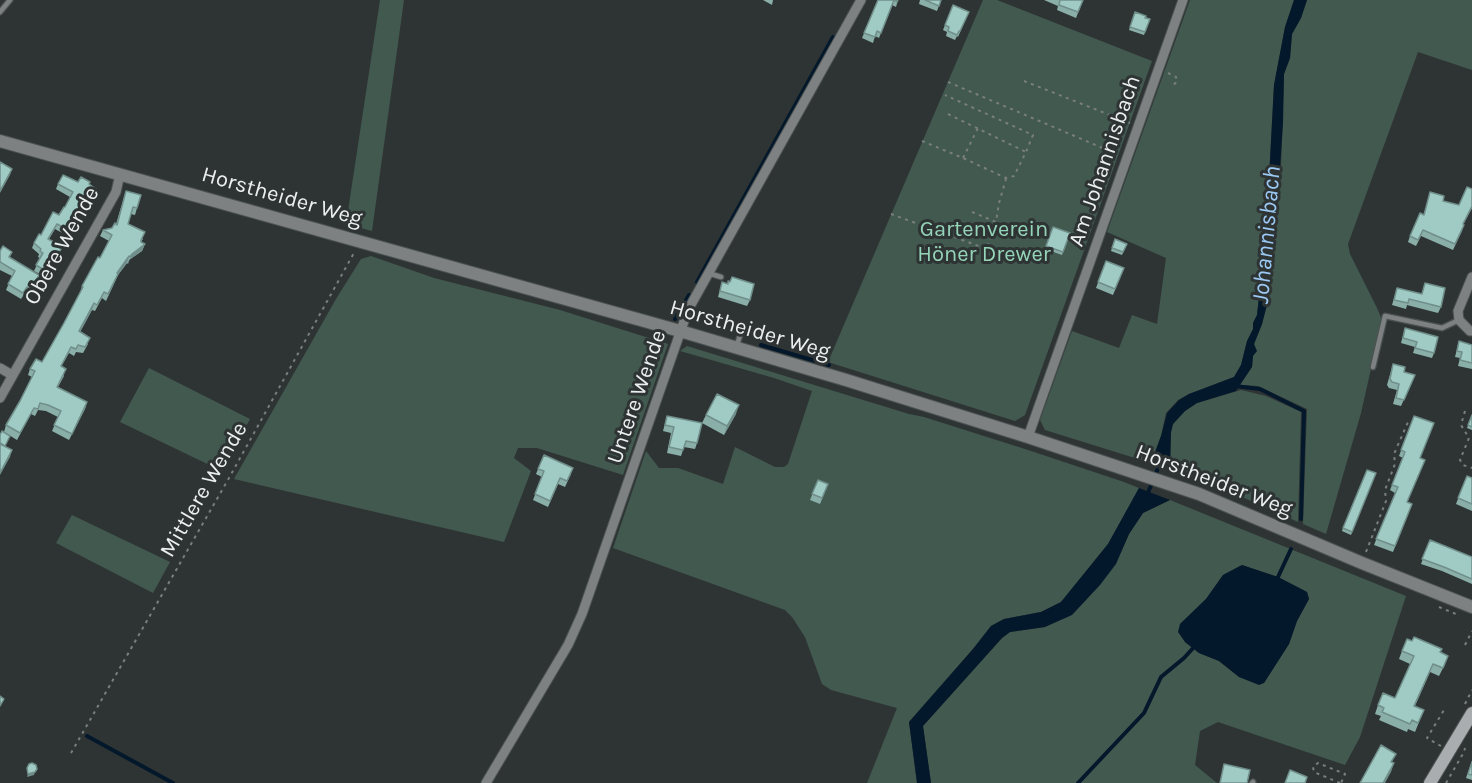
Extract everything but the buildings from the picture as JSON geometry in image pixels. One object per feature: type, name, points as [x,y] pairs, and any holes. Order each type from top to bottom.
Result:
[{"type":"main road","points":[[1438,782],[1472,713]]},
{"type":"street","name":"Untere Wende","points":[[486,783],[568,645],[582,614],[688,310],[861,0]]},
{"type":"street","name":"Am Johannisbach","points":[[1028,437],[1183,0]]},
{"type":"street","name":"Horstheider Weg","points":[[0,141],[680,331],[1028,437],[1214,500],[1472,607]]},
{"type":"street","name":"Obere Wende","points":[[0,398],[116,192],[120,174]]},
{"type":"street","points":[[1472,277],[1458,311],[1459,320],[1472,331]]},
{"type":"street","points":[[0,369],[12,375]]},
{"type":"lane","points":[[0,12],[10,0]]},
{"type":"lane","points":[[708,273],[721,277]]},
{"type":"lane","points":[[1373,367],[1385,316],[1442,328],[1459,320]]},
{"type":"lane","points":[[736,348],[742,329]]},
{"type":"path","points":[[1169,73],[1176,77],[1177,82],[1173,85]]},
{"type":"path","points":[[1024,81],[1138,126]]},
{"type":"path","points":[[948,82],[1127,158]]},
{"type":"path","points":[[922,141],[1006,178],[1014,176],[1026,152],[1034,135],[945,95]]},
{"type":"path","points":[[948,114],[1026,152]]},
{"type":"path","points":[[963,158],[978,128]]},
{"type":"path","points":[[891,214],[987,249],[1006,178]]},
{"type":"path","points":[[972,212],[996,222]]},
{"type":"path","name":"Mittlere Wende","points":[[72,753],[235,468],[354,252],[358,240]]},
{"type":"path","points":[[1465,411],[1461,425],[1469,438],[1460,460],[1463,465],[1472,468]]},
{"type":"path","points":[[1366,552],[1386,501],[1385,490],[1395,464],[1394,454],[1408,422]]},
{"type":"path","points":[[1465,645],[1472,631]]},
{"type":"path","points":[[1442,746],[1427,738],[1443,710]]},
{"type":"path","points":[[1438,782],[1464,752],[1464,749]]},
{"type":"path","points":[[1318,763],[1345,774],[1341,783],[1314,772],[1313,767],[1318,763]]},
{"type":"path","points":[[1327,783],[1332,780]]},
{"type":"green space","points":[[380,0],[404,0],[372,231],[346,224]]},
{"type":"green space","name":"Gartenverein Höner Drewer","points":[[983,0],[997,0],[1152,61],[1025,415],[1015,421],[828,362]]},
{"type":"green space","points":[[1190,0],[1294,0],[1285,27],[1274,85],[1266,234],[1257,315],[1253,329],[1247,341],[1241,365],[1234,377],[1189,394],[1178,400],[1166,413],[1161,436],[1151,463],[1045,430],[1040,420],[1072,331],[1119,348],[1132,315],[1157,324],[1166,258],[1107,232]]},
{"type":"green space","points":[[1307,0],[1472,0],[1472,70],[1418,52],[1348,244],[1350,254],[1382,320],[1361,413],[1326,534],[1303,524],[1307,409],[1258,386],[1239,385],[1252,367],[1254,344],[1269,297],[1281,169],[1284,74],[1290,58],[1292,34]]},
{"type":"green space","points":[[371,256],[434,278],[560,310],[668,344],[623,475],[537,448],[518,448],[514,458],[531,471],[504,542],[234,479],[336,299],[361,259]]},
{"type":"green space","points":[[687,346],[924,417],[1139,488],[1108,544],[1061,602],[1041,612],[1004,619],[991,626],[909,722],[917,783],[867,783],[897,708],[831,690],[822,684],[805,637],[785,610],[613,548],[646,451],[659,468],[678,468],[723,484],[735,447],[775,467],[784,467],[788,464],[812,391],[680,351]]},
{"type":"green space","points":[[149,368],[250,419],[222,471],[120,422]]},
{"type":"green space","points":[[1241,390],[1266,396],[1301,412],[1298,522],[1209,482],[1170,468],[1173,424],[1185,411],[1197,403]]},
{"type":"green space","points":[[1170,500],[1406,596],[1360,737],[1345,765],[1218,722],[1200,731],[1195,765],[1217,783],[931,783],[923,726],[1002,638],[1010,632],[1045,627],[1121,552],[1129,534],[1143,513]],"holes":[[[1242,565],[1278,577],[1307,592],[1309,599],[1297,621],[1289,644],[1264,683],[1239,677],[1219,661],[1199,653],[1185,642],[1180,624],[1206,599],[1223,575]]]},
{"type":"green space","points":[[72,515],[170,562],[153,593],[56,543]]},
{"type":"water","points":[[1294,0],[1307,0],[1292,34],[1290,58],[1284,74],[1281,169],[1271,279],[1262,324],[1254,344],[1257,351],[1253,356],[1252,367],[1236,391],[1197,403],[1185,411],[1173,424],[1170,468],[1151,463],[1167,413],[1179,400],[1189,394],[1234,377],[1241,365],[1247,341],[1253,329],[1257,315],[1266,234],[1274,85],[1285,27]]},
{"type":"water","points":[[1139,488],[1170,500],[1143,513],[1129,534],[1116,564],[1072,615],[1045,627],[1010,632],[923,726],[931,783],[917,783],[909,722],[991,626],[1004,619],[1041,612],[1061,602],[1108,544]]},
{"type":"water","points":[[1242,565],[1278,577],[1307,592],[1309,599],[1297,621],[1289,644],[1264,683],[1259,685],[1239,677],[1219,661],[1199,653],[1185,642],[1178,632],[1180,624],[1206,599],[1223,575]]},
{"type":"waterway","points":[[697,282],[833,37]]},
{"type":"waterway","points":[[675,319],[689,295]]},
{"type":"waterway","points":[[761,345],[829,365]]},
{"type":"waterway","points":[[1235,386],[1260,389],[1304,411],[1301,519]]},
{"type":"waterway","name":"Johannisbach","points":[[1147,495],[1161,461]]},
{"type":"waterway","points":[[1275,580],[1291,549]]},
{"type":"waterway","points":[[1078,783],[1144,713],[1161,677],[1195,646]]},
{"type":"waterway","points":[[87,736],[173,783]]}]
